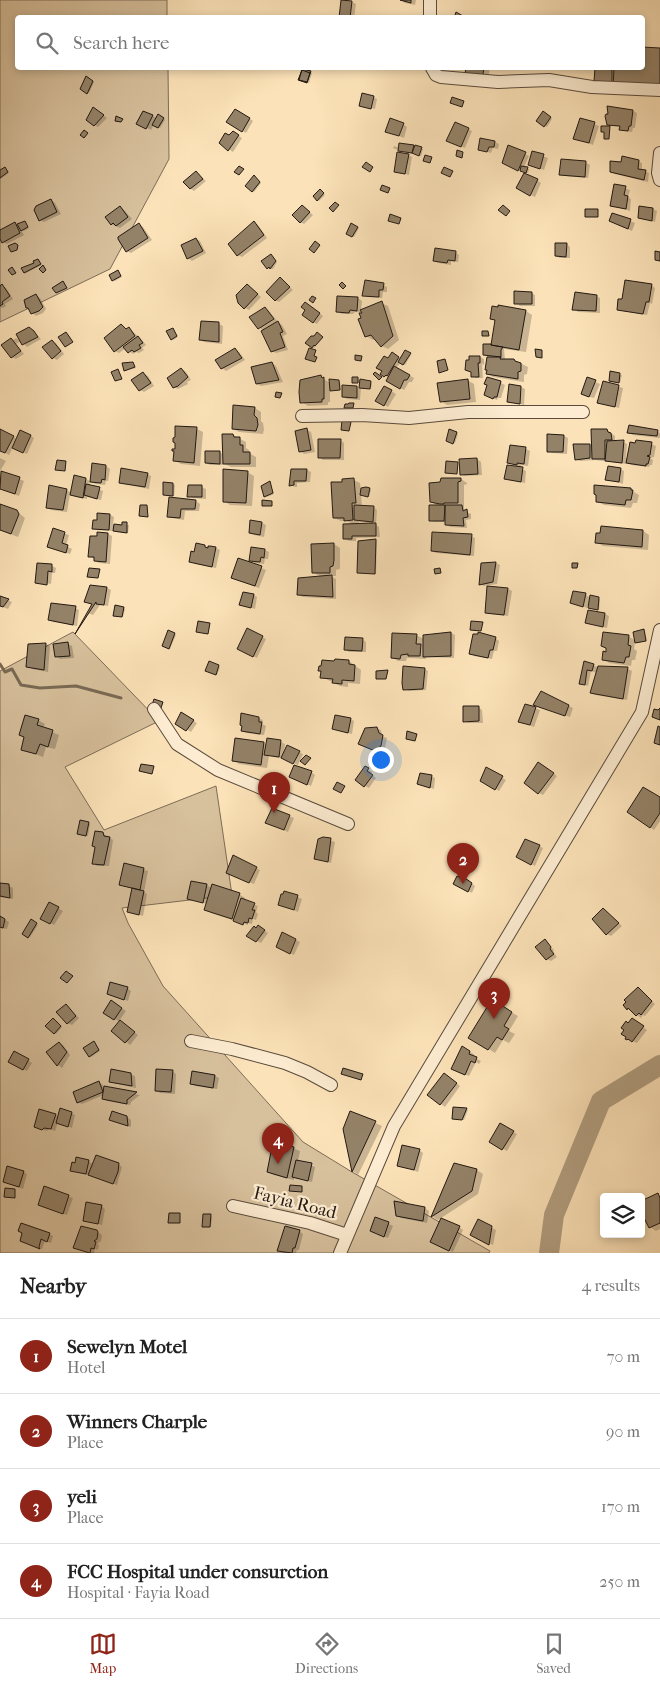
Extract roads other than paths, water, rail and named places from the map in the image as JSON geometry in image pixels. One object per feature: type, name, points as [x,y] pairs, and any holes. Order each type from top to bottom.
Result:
[{"type":"street","points":[[430,0],[430,15]]},
{"type":"street","points":[[433,70],[436,75],[441,77],[498,82],[549,80],[592,87],[660,90]]},
{"type":"street","points":[[660,153],[658,173],[660,180]]},
{"type":"street","points":[[302,416],[362,414],[409,418],[468,412],[583,412]]},
{"type":"street","points":[[340,1253],[394,1126],[642,712],[660,630]]},
{"type":"street","points":[[154,709],[177,744],[218,770],[348,824]]},
{"type":"street","points":[[191,1041],[232,1049],[285,1063],[331,1085]]},
{"type":"street","name":"Fayia Road","points":[[233,1206],[310,1223],[348,1235]]},
{"type":"waterway","points":[[0,664],[5,672],[12,669],[21,685],[40,688],[76,686],[121,698]]},
{"type":"waterway","points":[[549,1253],[554,1215],[601,1101],[660,1065]]},
{"type":"place","name":"Sewelyn Motel","points":[[274,813]]},
{"type":"place","name":"Winners Charple","points":[[463,884]]},
{"type":"place","name":"yeli","points":[[494,1019]]},
{"type":"place","name":"FCC Hospital under consurction","points":[[278,1164]]}]
